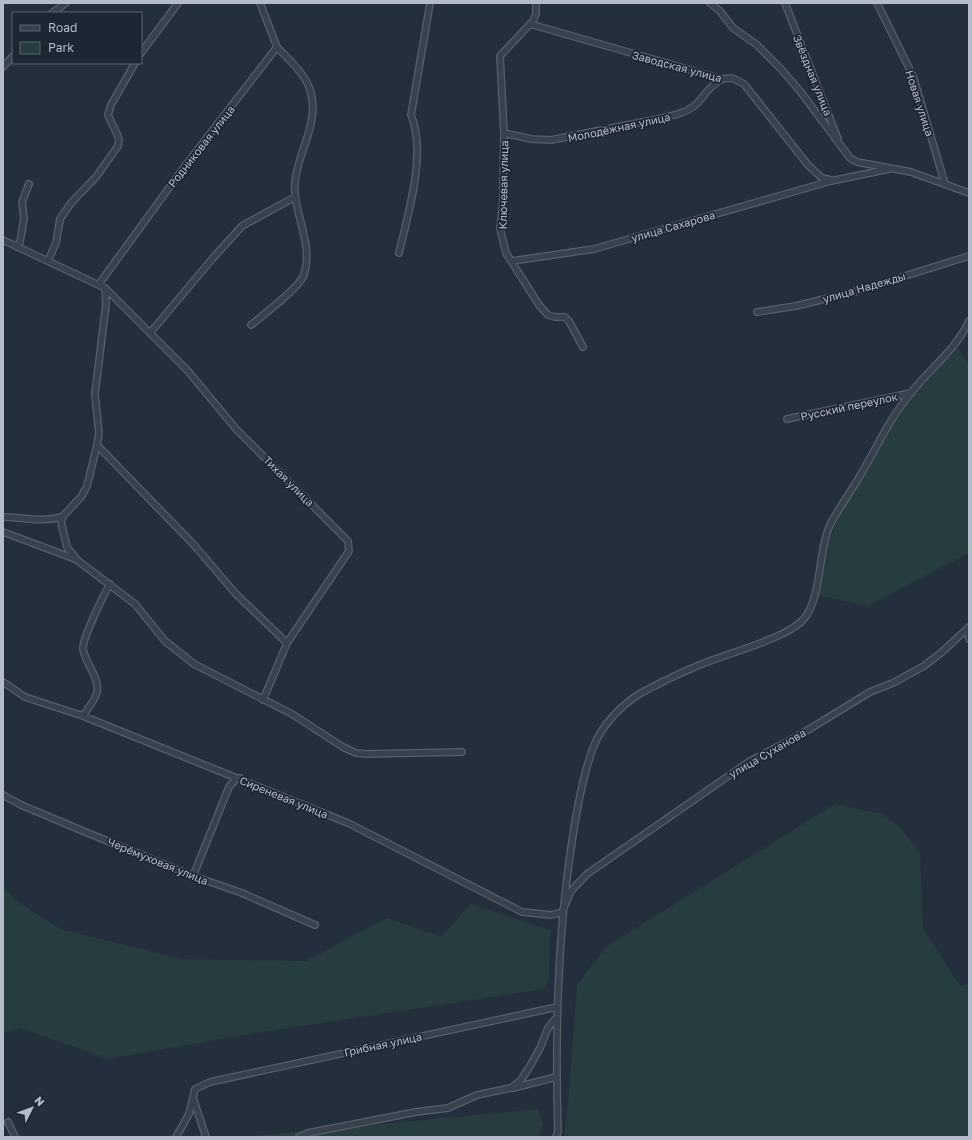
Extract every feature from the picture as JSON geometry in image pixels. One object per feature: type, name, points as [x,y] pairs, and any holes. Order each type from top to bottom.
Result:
[{"type":"street","points":[[53,12],[66,3]]},
{"type":"street","points":[[142,52],[178,3]]},
{"type":"street","points":[[251,325],[297,284],[304,275],[305,244],[303,224],[295,197],[295,181],[310,129],[314,108],[311,91],[304,76],[277,47],[260,3]]},
{"type":"street","points":[[399,253],[415,184],[417,129],[412,115],[430,3]]},
{"type":"street","name":"Ключевая улица","points":[[536,3],[536,14],[530,24],[500,56],[504,133],[503,203],[500,228],[506,253],[539,305],[548,315],[555,318],[565,317],[569,320],[584,347]]},
{"type":"street","points":[[710,3],[720,11],[733,28],[743,37],[756,44],[781,69],[800,91],[850,158],[856,162],[911,172],[969,193]]},
{"type":"street","name":"Звёздная улица","points":[[785,3],[841,146]]},
{"type":"street","name":"Новая улица","points":[[877,3],[913,76],[945,184]]},
{"type":"street","name":"Заводская улица","points":[[530,24],[722,80],[732,78],[744,84],[808,165],[822,178],[831,180]]},
{"type":"street","name":"Родниковая улица","points":[[99,284],[182,170],[277,47]]},
{"type":"street","points":[[3,67],[12,57]]},
{"type":"street","points":[[48,261],[56,243],[60,219],[71,202],[96,177],[118,146],[119,140],[108,116],[111,105],[134,64]]},
{"type":"street","name":"Молодёжная улица","points":[[504,133],[531,140],[556,140],[658,120],[675,115],[694,106],[707,90],[722,80]]},
{"type":"street","name":"улица Сахарова","points":[[512,261],[594,249],[831,180],[889,169]]},
{"type":"street","points":[[17,247],[20,242],[24,218],[22,202],[29,184]]},
{"type":"street","points":[[150,333],[242,226],[295,197]]},
{"type":"street","name":"Тихая улица","points":[[3,240],[105,288],[188,371],[236,429],[348,541],[349,551],[287,643],[263,700]]},
{"type":"street","name":"улица Надежды","points":[[757,312],[796,306],[857,292],[969,256]]},
{"type":"street","points":[[105,288],[106,304],[95,394],[99,434],[87,486],[81,497],[63,516],[61,522],[67,547],[78,560],[135,604],[174,649],[194,664],[220,679],[292,714],[343,747],[356,753],[367,754],[462,752]]},
{"type":"street","points":[[556,1137],[558,1132],[556,1018],[562,912],[575,817],[593,747],[604,727],[618,712],[640,694],[694,667],[783,634],[802,622],[810,611],[814,598],[821,555],[831,523],[887,427],[911,393],[967,330],[969,321]]},
{"type":"street","name":"Русский переулок","points":[[787,419],[911,393]]},
{"type":"street","points":[[97,445],[194,546],[236,594],[287,643]]},
{"type":"street","points":[[3,517],[48,518],[63,516]]},
{"type":"street","points":[[3,532],[78,560]]},
{"type":"street","points":[[83,716],[94,697],[97,686],[83,648],[85,639],[102,597],[110,584]]},
{"type":"street","points":[[968,628],[969,639]]},
{"type":"street","name":"улица Суханова","points":[[562,912],[571,891],[578,882],[606,860],[750,761],[798,736],[870,692],[893,683],[924,666],[968,628]]},
{"type":"street","name":"Сиреневая улица","points":[[3,682],[25,697],[83,716],[240,778],[348,823],[398,847],[492,898],[522,912],[550,915],[562,912]]},
{"type":"street","points":[[193,876],[229,787],[236,779],[240,778]]},
{"type":"street","name":"Черёмуховая улица","points":[[3,795],[22,805],[193,876],[242,893],[315,925]]},
{"type":"street","name":"Грибная улица","points":[[194,1101],[195,1089],[210,1082],[557,1007]]},
{"type":"street","points":[[511,1088],[521,1080],[530,1066],[540,1048],[548,1028],[556,1018]]},
{"type":"street","points":[[299,1137],[313,1132],[416,1112],[448,1108],[477,1095],[556,1077]]},
{"type":"street","points":[[176,1137],[183,1127],[194,1101]]},
{"type":"street","points":[[194,1101],[206,1137]]},
{"type":"street","points":[[8,1122],[15,1137]]},
{"type":"street","points":[[307,1137],[313,1132]]},
{"type":"green space","points":[[956,345],[969,364],[969,553],[867,606],[818,595],[824,555],[839,516],[912,395]]},
{"type":"green space","points":[[835,804],[882,814],[901,828],[920,853],[923,928],[960,986],[969,984],[969,1137],[564,1137],[577,985],[607,946]]},
{"type":"green space","points":[[3,885],[15,900],[60,929],[182,959],[306,961],[387,918],[441,937],[471,904],[550,930],[549,980],[544,989],[244,1035],[108,1059],[21,1028],[3,1033]]},
{"type":"green space","points":[[538,1109],[543,1124],[538,1137],[242,1137]]}]
